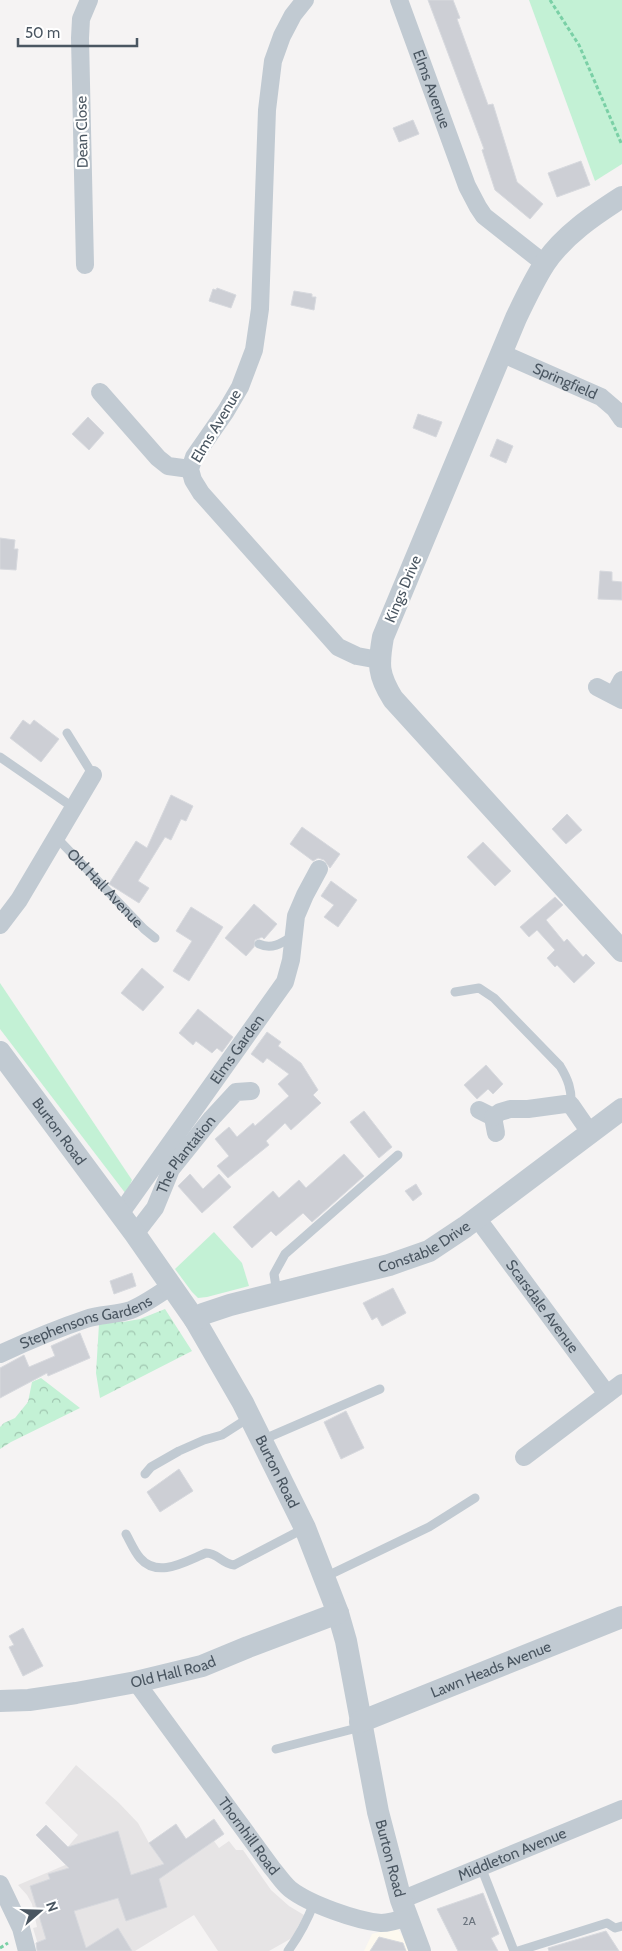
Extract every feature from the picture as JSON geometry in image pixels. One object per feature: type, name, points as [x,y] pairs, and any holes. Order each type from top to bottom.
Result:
[{"type":"street","name":"Dean Close","points":[[85,265],[80,38],[81,19],[88,0]]},
{"type":"street","name":"Elms Avenue","points":[[305,0],[289,22],[273,61],[267,110],[260,309],[254,350],[240,387],[194,457],[190,469],[193,480],[201,493],[338,647],[357,656],[379,660]]},
{"type":"street","name":"Elms Avenue","points":[[399,0],[475,203],[491,222],[545,264]]},
{"type":"street","name":"Kings Drive","points":[[622,197],[592,218],[560,245],[545,264],[516,318],[383,637],[379,660],[383,683],[393,700],[622,951]]},
{"type":"street","name":"Springfield","points":[[501,353],[601,397],[615,409],[622,419]]},
{"type":"street","points":[[100,392],[158,458],[168,466],[190,469]]},
{"type":"street","points":[[597,687],[619,692]]},
{"type":"street","name":"Old Hall Avenue","points":[[0,925],[19,900],[93,776]]},
{"type":"street","name":"Elms Garden","points":[[120,1214],[285,982],[296,916],[304,895],[320,869]]},
{"type":"street","name":"Burton Road","points":[[0,1052],[135,1234],[195,1320],[250,1417],[305,1528],[325,1577],[346,1641],[360,1725],[378,1812],[404,1909],[420,1951]]},
{"type":"street","name":"The Plantation","points":[[135,1234],[155,1208],[171,1169],[186,1150],[236,1092],[251,1090]]},
{"type":"street","points":[[489,1120],[500,1112],[510,1109],[528,1109],[559,1104],[571,1105],[591,1134]]},
{"type":"street","name":"Constable Drive","points":[[195,1320],[203,1314],[230,1305],[408,1259],[429,1251],[477,1218],[622,1109]]},
{"type":"street","name":"Scarsdale Avenue","points":[[477,1218],[607,1394]]},
{"type":"street","name":"Stephensons Gardens","points":[[0,1354],[76,1322],[96,1316],[130,1310],[149,1301],[170,1286]]},
{"type":"street","points":[[524,1457],[622,1383]]},
{"type":"street","name":"Old Hall Road","points":[[0,1701],[76,1693],[136,1682],[202,1666],[338,1613]]},
{"type":"street","name":"Lawn Heads Avenue","points":[[360,1725],[622,1617]]},
{"type":"street","name":"Thornhill Road","points":[[136,1682],[272,1868],[289,1888],[314,1903],[343,1914],[380,1923],[396,1921],[404,1909]]},
{"type":"street","name":"Middleton Avenue","points":[[404,1909],[481,1867],[622,1809]]},
{"type":"street","points":[[0,1884],[21,1928],[27,1951]]},
{"type":"lane","points":[[66,733],[93,776]]},
{"type":"lane","points":[[0,757],[74,808]]},
{"type":"lane","name":"Old Hall Avenue","points":[[56,837],[144,929],[155,938]]},
{"type":"lane","points":[[259,944],[265,947],[272,947],[294,936]]},
{"type":"lane","points":[[455,992],[479,988],[494,998],[560,1066],[566,1076],[571,1093],[571,1105]]},
{"type":"lane","points":[[277,1293],[274,1274],[285,1254],[398,1155]]},
{"type":"lane","points":[[262,1440],[380,1389]]},
{"type":"lane","points":[[145,1474],[151,1467],[179,1451],[204,1440],[222,1436],[250,1417]]},
{"type":"lane","points":[[325,1577],[429,1527],[475,1498]]},
{"type":"lane","points":[[126,1534],[139,1557],[153,1567],[161,1568],[177,1565],[206,1553],[216,1555],[225,1563],[234,1565],[305,1528]]},
{"type":"lane","points":[[276,1749],[360,1725]]},
{"type":"lane","points":[[481,1867],[516,1951],[607,1923],[615,1928],[622,1926]]},
{"type":"lane","points":[[288,1951],[299,1936],[314,1903]]},
{"type":"path","points":[[550,0],[579,45],[622,145]]},
{"type":"shaded area","points":[[76,1765],[119,1803],[138,1823],[169,1872],[214,1841],[219,1848],[229,1841],[236,1850],[243,1850],[271,1890],[289,1906],[304,1915],[292,1938],[269,1951],[218,1951],[194,1915],[135,1951],[40,1951],[33,1928],[37,1927],[32,1904],[18,1885],[77,1860],[66,1849],[78,1835],[45,1803]]},
{"type":"shaded area","points":[[397,1927],[411,1951],[364,1951],[372,1934]]},
{"type":"green space","points":[[529,0],[622,0],[622,164],[595,181]]},
{"type":"green space","points":[[0,983],[132,1180],[126,1194],[0,1029]]},
{"type":"green space","points":[[214,1232],[242,1263],[249,1286],[198,1298],[175,1269]]},
{"type":"green space","points":[[165,1309],[192,1351],[100,1398],[96,1373],[99,1324],[111,1320],[123,1322],[140,1319]]},
{"type":"green space","points":[[41,1378],[80,1408],[0,1449],[0,1427],[15,1418],[28,1402],[32,1382]]},
{"type":"building","points":[[428,0],[453,0],[460,18],[457,19],[488,105],[493,104],[517,182],[543,204],[530,219],[495,190],[482,150],[484,149]]},
{"type":"building","points":[[413,120],[419,134],[399,142],[393,128]]},
{"type":"building","points":[[581,161],[590,185],[557,197],[548,173]]},
{"type":"building","points":[[217,288],[236,295],[231,308],[209,301],[213,289],[216,290]]},
{"type":"building","points":[[294,291],[312,294],[312,297],[316,297],[314,310],[291,305]]},
{"type":"building","points":[[418,414],[442,422],[436,437],[413,428]]},
{"type":"building","points":[[88,417],[104,433],[89,450],[72,434]]},
{"type":"building","points":[[497,439],[513,446],[506,463],[490,456]]},
{"type":"building","points":[[0,538],[15,540],[14,549],[18,549],[16,570],[0,569]]},
{"type":"building","points":[[600,571],[612,572],[612,581],[622,582],[622,600],[598,599]]},
{"type":"building","points":[[23,720],[30,725],[34,720],[59,739],[41,762],[10,738]]},
{"type":"building","points":[[171,795],[193,806],[186,821],[181,819],[171,840],[165,837],[138,881],[149,888],[139,903],[109,884],[136,841],[147,848]]},
{"type":"building","points":[[567,814],[582,830],[566,844],[552,829]]},
{"type":"building","points":[[302,827],[340,854],[330,868],[324,860],[318,858],[313,861],[290,844]]},
{"type":"building","points":[[483,842],[511,871],[495,886],[467,857]]},
{"type":"building","points":[[331,881],[357,900],[338,927],[324,917],[334,905],[321,896]]},
{"type":"building","points":[[555,897],[563,905],[546,920],[564,942],[567,939],[583,957],[586,954],[595,963],[574,983],[557,965],[555,967],[547,958],[555,950],[537,930],[529,937],[520,927]]},
{"type":"building","points":[[254,904],[277,924],[264,939],[262,937],[255,940],[254,947],[246,956],[225,938]]},
{"type":"building","points":[[191,907],[223,927],[189,981],[173,971],[192,941],[176,931]]},
{"type":"building","points":[[142,968],[164,987],[143,1011],[121,993]]},
{"type":"building","points":[[198,1009],[233,1037],[222,1052],[217,1048],[212,1053],[196,1041],[193,1045],[179,1033]]},
{"type":"building","points":[[267,1032],[281,1042],[278,1046],[301,1063],[318,1090],[313,1095],[321,1103],[291,1130],[285,1123],[266,1141],[269,1145],[228,1178],[217,1166],[229,1156],[215,1139],[229,1127],[237,1137],[253,1123],[255,1126],[289,1096],[278,1084],[289,1074],[267,1058],[263,1063],[251,1054]]},
{"type":"building","points":[[486,1065],[503,1084],[493,1094],[488,1089],[477,1099],[464,1085]]},
{"type":"building","points":[[364,1111],[392,1147],[379,1158],[350,1122]]},
{"type":"building","points":[[344,1154],[364,1176],[312,1222],[303,1213],[276,1236],[271,1231],[252,1248],[233,1227],[273,1191],[279,1198],[299,1180],[306,1188]]},
{"type":"building","points":[[190,1174],[203,1189],[219,1174],[231,1187],[202,1213],[178,1186]]},
{"type":"building","points":[[416,1184],[422,1194],[413,1201],[405,1191]]},
{"type":"building","points":[[132,1273],[136,1286],[114,1294],[110,1281]]},
{"type":"building","points":[[393,1288],[406,1313],[382,1326],[377,1317],[372,1320],[363,1303]]},
{"type":"building","points":[[80,1333],[90,1358],[48,1376],[47,1373],[0,1398],[0,1368],[24,1355],[29,1367],[55,1356],[51,1346]]},
{"type":"building","points":[[346,1411],[364,1448],[341,1459],[324,1422]]},
{"type":"building","points":[[179,1469],[193,1491],[160,1512],[147,1492]]},
{"type":"building","points":[[23,1628],[43,1666],[23,1676],[9,1647],[14,1645],[9,1636]]},
{"type":"building","points":[[214,1819],[224,1834],[159,1879],[167,1907],[126,1921],[118,1898],[74,1911],[86,1948],[118,1928],[132,1951],[37,1951],[36,1943],[46,1939],[30,1886],[50,1879],[48,1874],[69,1868],[36,1835],[46,1825],[68,1847],[118,1831],[131,1875],[164,1864],[149,1843],[176,1824],[186,1839]]},
{"type":"building","points":[[483,1893],[499,1934],[491,1938],[498,1951],[458,1951],[437,1909]]},
{"type":"building","points":[[606,1931],[619,1951],[549,1951],[548,1948]]},
{"type":"building","points":[[379,1937],[403,1943],[406,1951],[370,1951]]}]
